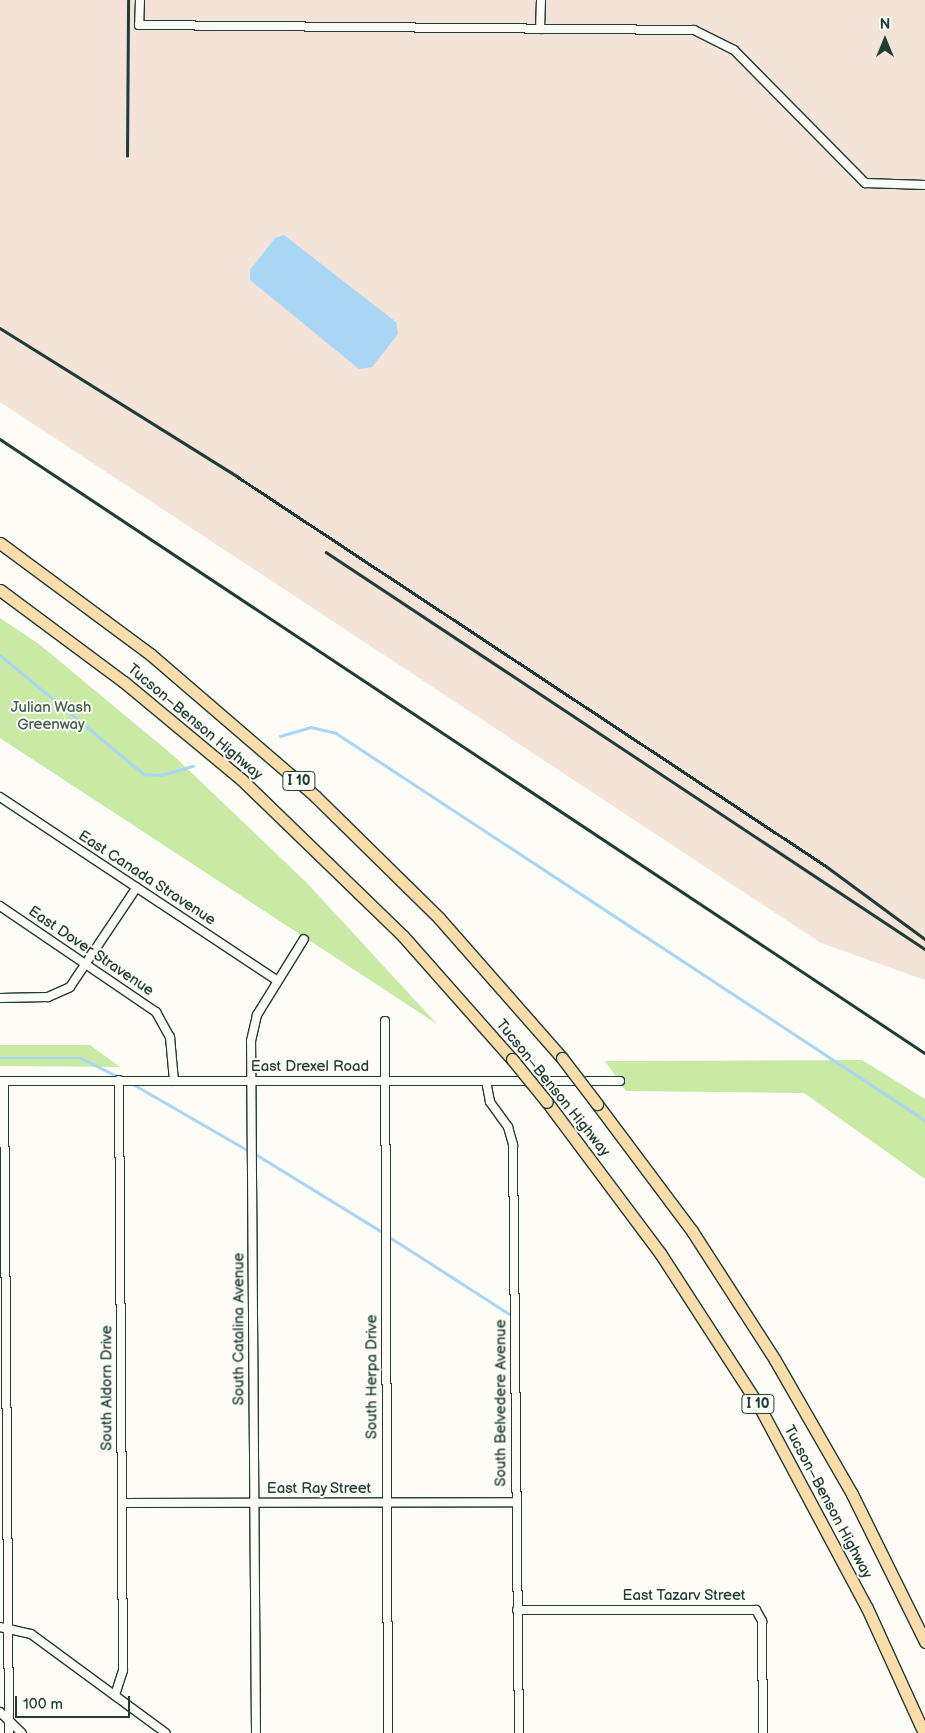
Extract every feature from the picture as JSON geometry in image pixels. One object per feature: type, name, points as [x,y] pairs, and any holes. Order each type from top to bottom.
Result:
[{"type":"highway","name":"Tucson–Benson Highway","points":[[0,543],[165,666],[315,796],[438,918],[562,1058],[692,1231],[775,1360],[852,1494],[925,1642]]},
{"type":"highway","name":"Tucson–Benson Highway","points":[[0,590],[124,682],[249,787],[396,930],[512,1059],[547,1102],[660,1253],[759,1406],[867,1608],[924,1733]]},
{"type":"street","points":[[140,0],[139,25],[694,30],[734,50],[865,183],[925,185]]},
{"type":"street","points":[[540,29],[541,0]]},
{"type":"street","name":"East Canada Stravenue","points":[[0,798],[278,981]]},
{"type":"street","points":[[0,998],[58,994],[87,964],[137,887]]},
{"type":"street","name":"East Dover Stravenue","points":[[0,906],[142,1000],[162,1020],[172,1045],[174,1080]]},
{"type":"street","name":"South Catalina Avenue","points":[[256,1733],[252,1027],[304,939]]},
{"type":"street","name":"South Herpa Drive","points":[[385,1021],[388,1733]]},
{"type":"street","points":[[2,1080],[4,1627],[9,1733]]},
{"type":"street","name":"East Drexel Road","points":[[2,1080],[620,1081]]},
{"type":"street","name":"South Aldorn Drive","points":[[115,1695],[123,1670],[119,1080]]},
{"type":"street","name":"South Belvedere Avenue","points":[[486,1081],[490,1102],[508,1126],[513,1145],[519,1733]]},
{"type":"street","name":"East Ray Street","points":[[122,1503],[516,1502]]},
{"type":"street","name":"East Tazarv Street","points":[[517,1610],[756,1610],[762,1621],[763,1733]]},
{"type":"street","points":[[4,1627],[31,1634],[166,1733]]},
{"type":"street","points":[[0,1712],[8,1723],[22,1733]]},
{"type":"shaded area","points":[[0,0],[925,0],[925,980],[821,943],[0,402]]},
{"type":"green space","name":"Julian Wash Greenway","points":[[0,618],[39,644],[175,757],[307,883],[437,1024],[0,738]]},
{"type":"green space","points":[[0,1045],[90,1045],[120,1067],[0,1066]]},
{"type":"green space","points":[[862,1060],[925,1099],[925,1179],[804,1093],[626,1091],[605,1061]]},
{"type":"water","points":[[284,235],[396,322],[398,334],[372,367],[359,369],[250,280],[250,270],[275,238]]},
{"type":"waterway","points":[[0,655],[144,774],[161,775],[193,766]]},
{"type":"waterway","points":[[280,736],[311,727],[336,733],[925,1120]]},
{"type":"waterway","points":[[0,1058],[81,1058],[121,1078]]},
{"type":"waterway","points":[[133,1084],[249,1151]]},
{"type":"waterway","points":[[254,1153],[384,1233]]},
{"type":"waterway","points":[[388,1236],[514,1317]]},
{"type":"railway","points":[[127,156],[128,0]]},
{"type":"railway","points":[[0,328],[238,477],[826,866],[925,939]]},
{"type":"railway","points":[[0,439],[925,1053]]},
{"type":"railway","points":[[326,552],[925,949]]}]
